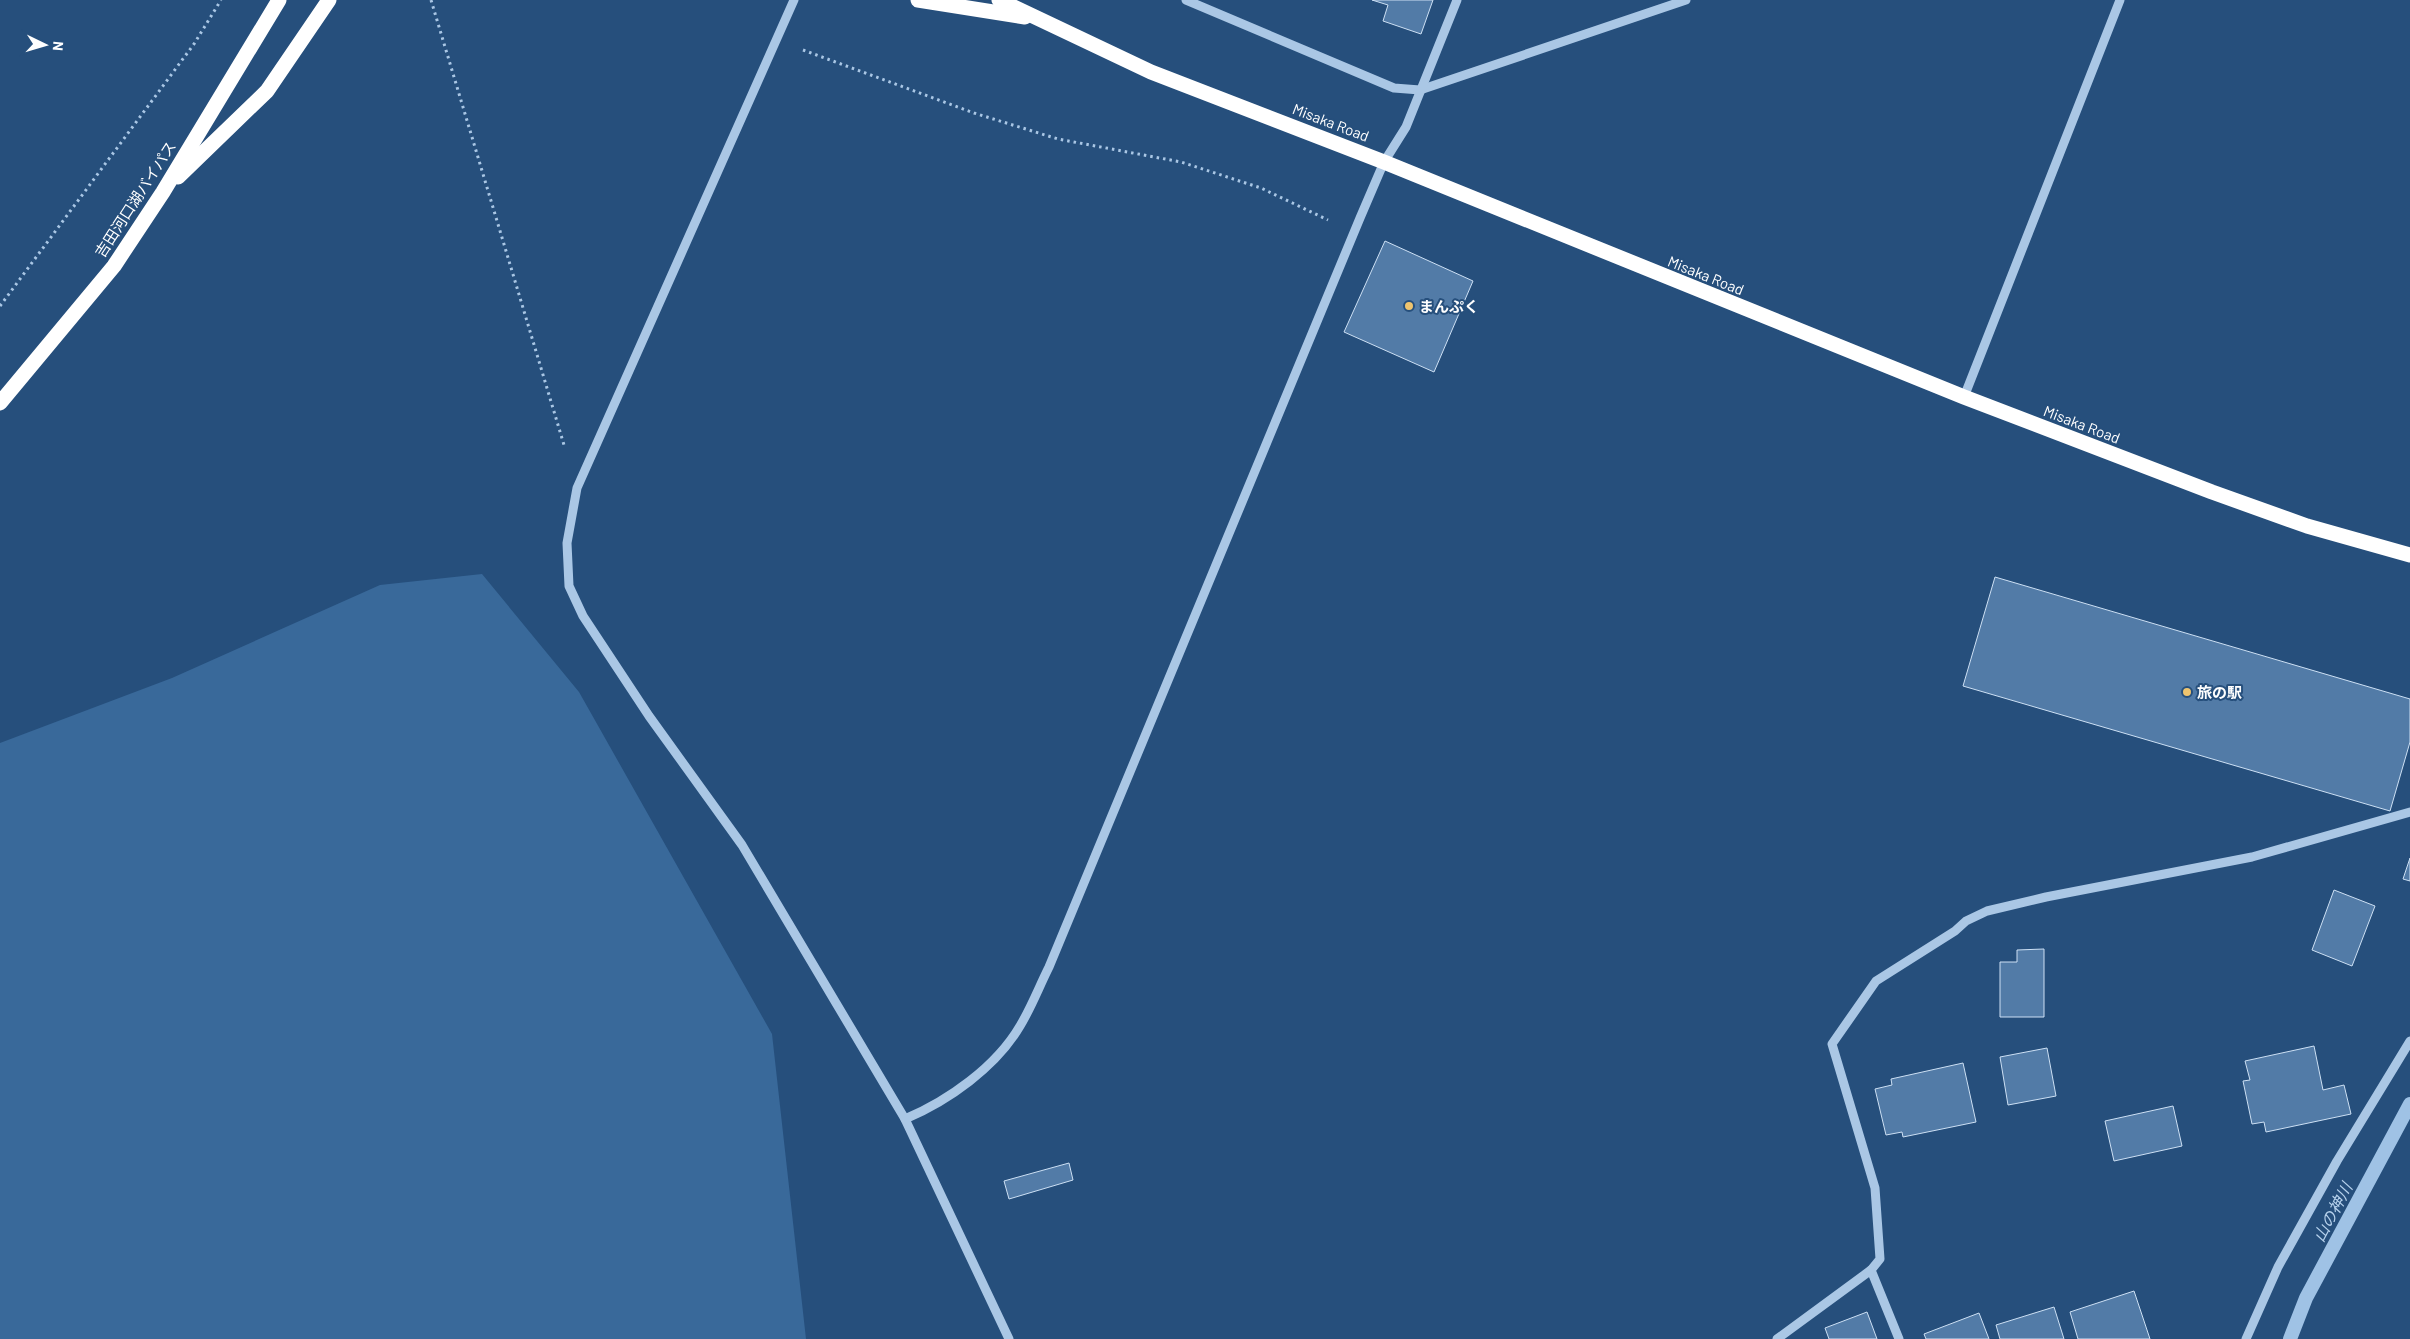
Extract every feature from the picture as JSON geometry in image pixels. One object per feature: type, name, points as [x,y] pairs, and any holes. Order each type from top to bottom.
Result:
[{"type":"highway","name":"吉田河口湖バイパス","points":[[0,403],[114,266],[163,192],[279,0]]},
{"type":"highway","points":[[163,192],[267,91],[328,0]]},
{"type":"highway","points":[[918,0],[1038,19]]},
{"type":"highway","name":"Misaka Road","points":[[999,0],[1151,72],[1384,162],[1964,396],[2212,492],[2307,526],[2410,555]]},
{"type":"street","points":[[794,0],[577,488],[567,543],[569,586],[583,616],[649,716],[742,845],[905,1119],[1009,1339]]},
{"type":"street","points":[[1186,0],[1394,88],[1420,90],[1686,0]]},
{"type":"street","points":[[905,1119],[927,1109],[985,1070],[1020,1027],[1049,967],[1354,232],[1384,162],[1406,127],[1457,0]]},
{"type":"street","points":[[1964,396],[2120,0]]},
{"type":"street","points":[[1777,1339],[1871,1270],[1880,1259],[1875,1188],[1832,1044],[1876,981],[1955,931],[1966,921],[1988,911],[2046,896],[2252,857],[2410,812]]},
{"type":"street","points":[[2246,1339],[2278,1267],[2337,1161],[2410,1040]]},
{"type":"street","points":[[1871,1270],[1899,1339]]},
{"type":"path","points":[[0,306],[194,44],[221,0]]},
{"type":"path","points":[[431,0],[577,488]]},
{"type":"path","points":[[777,40],[974,113],[1058,139],[1181,162],[1261,188],[1354,232]]},
{"type":"shaded area","points":[[482,574],[579,692],[772,1034],[806,1339],[0,1339],[0,743],[172,678],[380,585]]},
{"type":"building","points":[[1372,0],[1433,0],[1421,34],[1383,21],[1388,5]]},
{"type":"building","name":"まんぷく","points":[[1385,241],[1473,281],[1434,372],[1344,332]]},
{"type":"building","name":"旅の駅","points":[[1995,577],[2410,699],[2410,742],[2390,811],[1963,686]]},
{"type":"building","points":[[2410,858],[2410,881],[2403,879]]},
{"type":"building","points":[[2334,890],[2375,906],[2352,966],[2312,950]]},
{"type":"building","points":[[2044,949],[2044,1017],[2000,1017],[2000,962],[2017,962],[2017,950]]},
{"type":"building","points":[[2314,1046],[2323,1090],[2344,1085],[2351,1114],[2266,1132],[2264,1122],[2252,1124],[2243,1081],[2250,1080],[2245,1061]]},
{"type":"building","points":[[2047,1048],[2056,1096],[2008,1105],[2000,1057]]},
{"type":"building","points":[[1963,1063],[1976,1122],[1903,1137],[1902,1132],[1886,1135],[1875,1089],[1892,1085],[1891,1079]]},
{"type":"building","points":[[2173,1106],[2182,1146],[2114,1161],[2105,1121]]},
{"type":"building","points":[[1069,1163],[1073,1180],[1009,1199],[1004,1181]]},
{"type":"building","points":[[2134,1291],[2150,1339],[2078,1339],[2070,1312]]},
{"type":"building","points":[[2054,1307],[2064,1339],[2000,1339],[1996,1325]]},
{"type":"building","points":[[1867,1312],[1877,1339],[1829,1339],[1825,1328]]},
{"type":"building","points":[[1979,1313],[1989,1339],[1926,1339],[1924,1334]]},
{"type":"waterway","name":"山の神川","points":[[2290,1339],[2306,1298],[2410,1104]]},
{"type":"place","name":"まんぷく","points":[[1409,306]]},
{"type":"place","name":"旅の駅","points":[[2187,692]]}]
